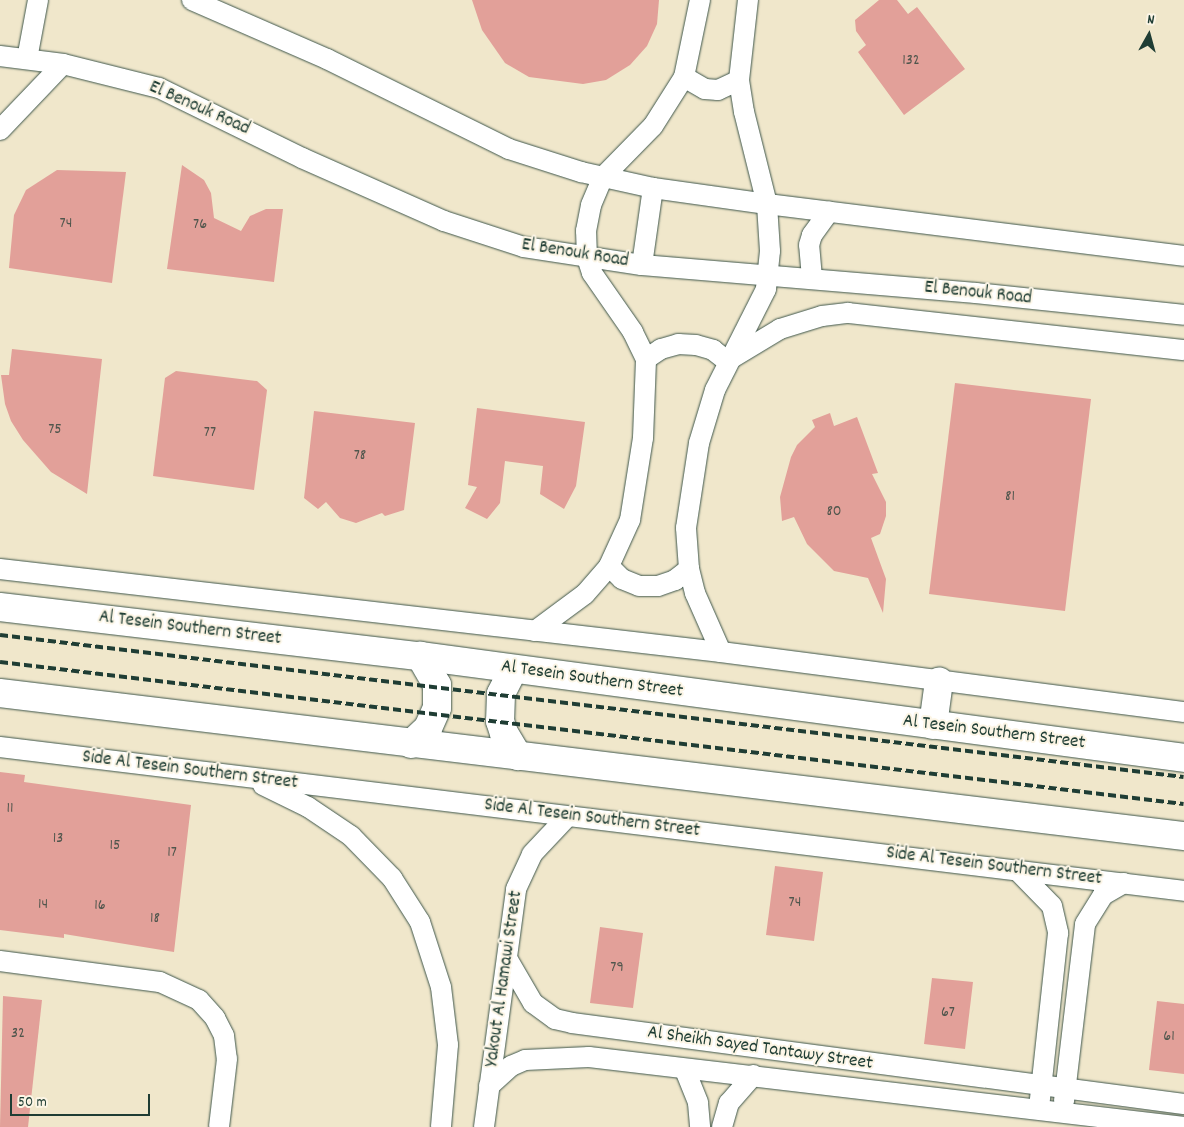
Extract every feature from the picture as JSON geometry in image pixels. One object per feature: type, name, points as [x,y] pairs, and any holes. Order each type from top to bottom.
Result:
[{"type":"highway","name":"Al Tesein Southern Street","points":[[0,607],[420,656],[513,670],[1184,758]]},
{"type":"highway","points":[[411,744],[428,728],[438,702],[434,674],[420,656]]},
{"type":"highway","points":[[513,670],[501,694],[500,720],[504,734],[518,756]]},
{"type":"highway","points":[[933,725],[939,680]]},
{"type":"highway","points":[[0,693],[1184,836]]},
{"type":"street","points":[[27,60],[38,0]]},
{"type":"street","points":[[192,0],[327,59],[509,149],[603,177],[653,188],[767,204],[1184,256]]},
{"type":"street","points":[[535,631],[585,594],[609,566],[630,520],[643,438],[646,360],[633,332],[592,273],[587,258],[586,231],[590,205],[603,177],[653,126],[684,77],[700,0]]},
{"type":"street","points":[[721,652],[699,603],[689,569],[686,528],[694,464],[715,390],[728,361],[761,304],[767,274],[770,243],[767,204],[744,112],[739,80],[748,0]]},
{"type":"street","name":"El Benouk Road","points":[[0,56],[63,64],[159,88],[302,158],[464,229],[524,247],[642,265],[812,278],[1184,315]]},
{"type":"street","points":[[0,130],[63,64]]},
{"type":"street","points":[[684,77],[705,89],[718,90],[739,80]]},
{"type":"street","points":[[642,265],[653,188]]},
{"type":"street","points":[[812,278],[810,245],[812,235],[829,212]]},
{"type":"street","points":[[882,315],[884,285]]},
{"type":"street","points":[[728,361],[764,337],[800,321],[848,314],[882,315],[1184,350]]},
{"type":"street","points":[[646,360],[661,349],[678,344],[696,345],[713,350],[728,361]]},
{"type":"street","points":[[0,555],[23,572]]},
{"type":"street","points":[[609,566],[622,579],[648,586],[675,580],[689,569]]},
{"type":"street","points":[[0,570],[721,652],[1184,712]]},
{"type":"street","name":"Side Al Tesein Southern Street","points":[[0,747],[250,779],[1184,891]]},
{"type":"street","points":[[250,779],[308,807],[351,836],[392,878],[420,922],[441,987],[448,1045],[441,1127]]},
{"type":"street","name":"Yakout Al Hamawi Street","points":[[484,1127],[508,960],[516,889],[521,874],[532,854],[567,817]]},
{"type":"street","points":[[1018,870],[1044,894],[1056,919],[1058,932],[1040,1110]]},
{"type":"street","points":[[1062,1113],[1085,924],[1103,895],[1124,883]]},
{"type":"street","name":"Al Sheikh Sayed Tantawy Street","points":[[508,960],[533,1004],[555,1019],[572,1023],[1184,1104]]},
{"type":"street","points":[[0,961],[160,982],[199,1000],[215,1018],[224,1036],[226,1059],[219,1127]]},
{"type":"street","name":"Al Sheikh Sayed Tantawy Street","points":[[489,1086],[511,1066],[540,1057],[589,1057],[685,1070],[753,1076],[1184,1127]]},
{"type":"street","points":[[685,1070],[698,1104],[700,1127]]},
{"type":"street","points":[[722,1127],[729,1103],[753,1076]]},
{"type":"building","points":[[472,0],[659,0],[657,24],[647,46],[630,65],[606,80],[583,84],[529,77],[505,63],[482,30]]},
{"type":"building","points":[[879,0],[897,0],[908,14],[917,7],[965,69],[904,115],[858,52],[866,45],[856,31],[855,20]]},
{"type":"building","points":[[182,165],[204,180],[211,193],[214,218],[241,231],[250,216],[266,209],[283,209],[274,282],[167,269]]},
{"type":"building","points":[[57,170],[126,172],[112,283],[9,268],[14,215],[26,190]]},
{"type":"building","points":[[12,349],[102,359],[87,494],[51,472],[23,440],[11,421],[5,404],[1,375],[9,375]]},
{"type":"building","points":[[176,371],[257,381],[267,390],[254,490],[153,476],[165,378]]},
{"type":"building","points":[[955,383],[1091,399],[1065,611],[929,594]]},
{"type":"building","points":[[477,408],[585,422],[576,486],[564,509],[540,494],[543,466],[505,461],[500,503],[487,519],[465,508],[477,487],[468,485]]},
{"type":"building","points":[[314,411],[415,423],[404,510],[385,516],[382,513],[356,523],[340,518],[326,502],[318,509],[304,498]]},
{"type":"building","points":[[830,413],[834,426],[857,417],[878,473],[872,474],[886,502],[886,516],[880,534],[871,538],[886,579],[883,613],[868,578],[834,571],[807,544],[794,517],[782,521],[780,497],[791,457],[797,445],[815,427],[812,420]]},
{"type":"building","points":[[0,772],[25,775],[24,782],[191,805],[174,952],[64,934],[64,938],[0,930]]},
{"type":"building","points":[[775,866],[823,872],[814,941],[766,935]]},
{"type":"building","points":[[600,927],[643,933],[633,1008],[590,1003]]},
{"type":"building","points":[[932,978],[973,982],[965,1049],[924,1044]]},
{"type":"building","points":[[3,996],[42,1000],[28,1127],[0,1127]]},
{"type":"building","points":[[1157,1001],[1184,1004],[1184,1074],[1149,1070]]},
{"type":"railway","points":[[0,635],[1184,777]]},
{"type":"railway","points":[[0,662],[1184,804]]}]
